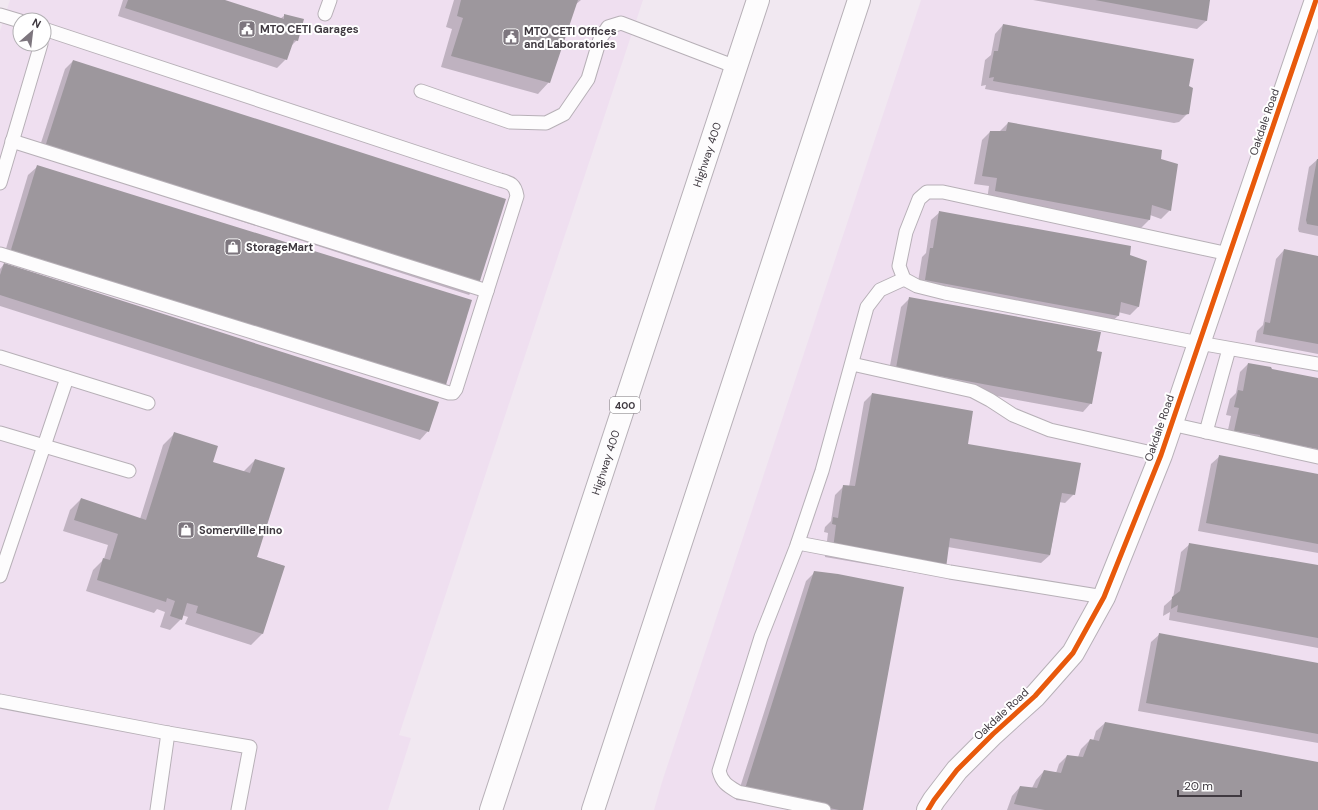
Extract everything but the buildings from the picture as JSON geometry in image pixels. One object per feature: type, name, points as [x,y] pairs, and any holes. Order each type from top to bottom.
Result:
[{"type":"main road","name":"Highway 400","points":[[491,810],[758,0]]},
{"type":"main road","points":[[593,810],[859,0]]},
{"type":"main road","name":"Oakdale Road","points":[[928,810],[957,770],[993,734],[1035,696],[1073,653],[1104,597],[1161,455],[1229,254],[1314,14]]},
{"type":"lane","points":[[325,14],[330,0]]},
{"type":"lane","points":[[0,15],[12,19]]},
{"type":"lane","points":[[421,91],[510,122],[546,123],[564,114],[588,79],[600,39],[608,27],[621,23],[736,66]]},
{"type":"lane","points":[[0,254],[449,393],[456,389],[517,196],[516,188],[511,183],[52,34]]},
{"type":"lane","points":[[0,183],[39,52]]},
{"type":"lane","points":[[12,141],[487,291]]},
{"type":"lane","points":[[1229,254],[943,192],[927,192],[919,199],[906,232],[899,266],[904,279],[918,286],[945,293],[1199,343],[1318,364]]},
{"type":"lane","points":[[824,810],[738,792],[725,785],[719,771],[761,637],[798,542],[822,471],[867,307],[880,290],[904,279]]},
{"type":"lane","points":[[1206,432],[1229,348]]},
{"type":"lane","points":[[0,357],[148,403]]},
{"type":"lane","points":[[852,364],[974,391],[1013,415],[1050,430],[1161,455]]},
{"type":"lane","points":[[0,576],[43,445],[67,378]]},
{"type":"lane","points":[[1171,424],[1318,457]]},
{"type":"lane","points":[[0,433],[129,471]]},
{"type":"lane","points":[[798,542],[950,572],[1104,597]]},
{"type":"lane","points":[[0,701],[250,747],[238,810]]},
{"type":"lane","points":[[157,810],[168,733]]},
{"type":"shaded area","points":[[10,0],[643,0],[399,735],[411,738],[388,810],[0,810],[0,31]]},
{"type":"shaded area","points":[[921,0],[1318,0],[1318,810],[654,810]]},
{"type":"cycle path","points":[[928,810],[957,770],[993,734],[1035,696],[1073,653],[1104,597],[1161,455],[1316,0]]},
{"type":"place","name":"MTO CETI Garages","points":[[247,29]]},
{"type":"place","name":"MTO CETI Offices and Laboratories","points":[[511,37]]},
{"type":"place","name":"StorageMart","points":[[233,247]]},
{"type":"place","name":"Somerville Hino","points":[[186,530]]}]
